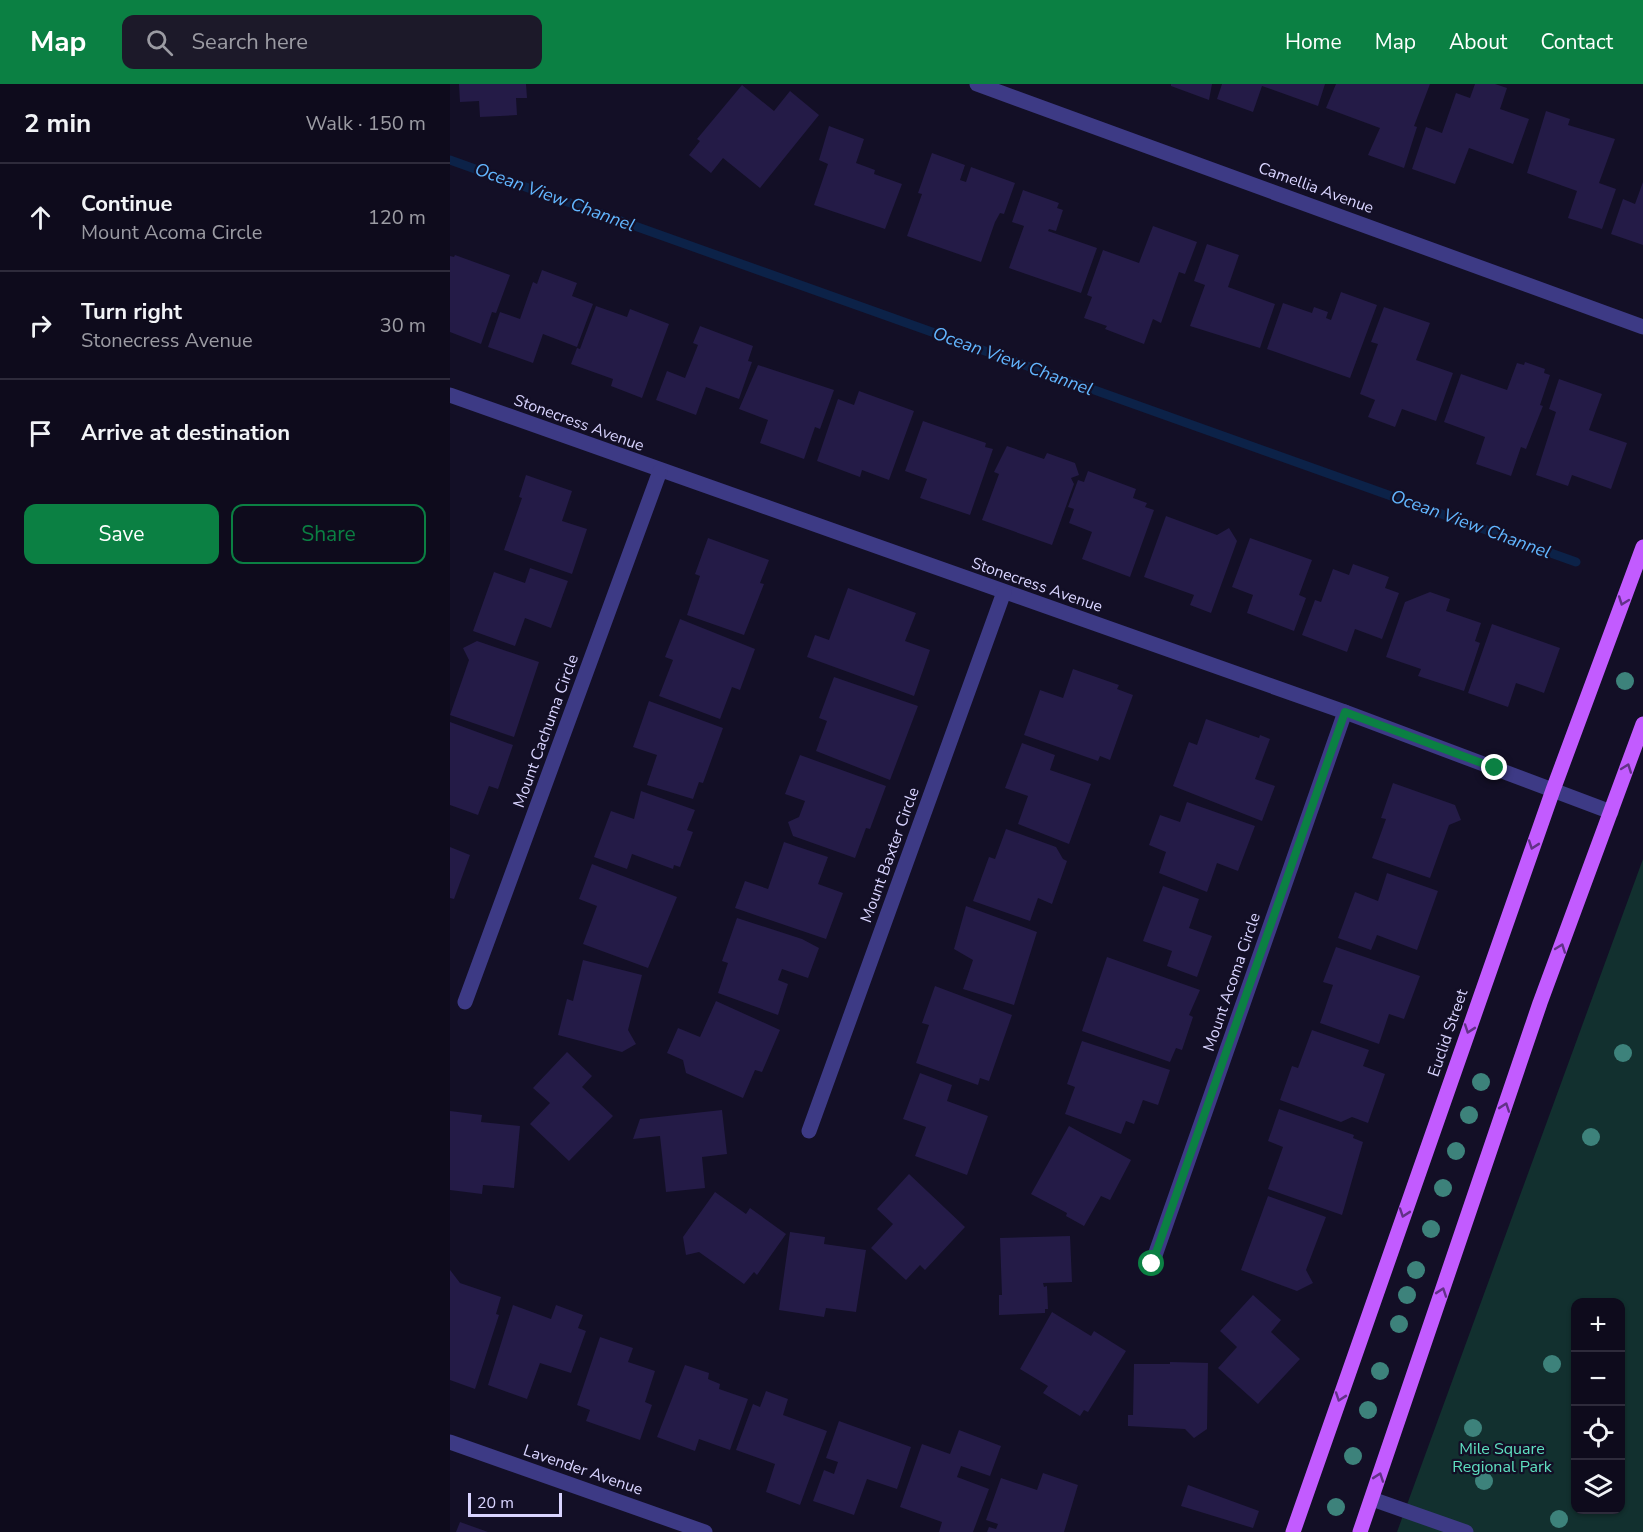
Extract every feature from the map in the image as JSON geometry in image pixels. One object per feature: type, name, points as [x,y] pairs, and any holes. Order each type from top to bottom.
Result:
[{"type":"main road","name":"Euclid Street","points":[[1293,1532],[1553,790],[1643,547]]},
{"type":"main road","points":[[1360,1532],[1540,1003],[1643,724]]},
{"type":"street","name":"Camellia Avenue","points":[[977,84],[1643,327]]},
{"type":"street","name":"Stonecress Avenue","points":[[450,395],[1345,712],[1611,812]]},
{"type":"street","name":"Mount Cachuma Circle","points":[[465,1002],[660,471]]},
{"type":"street","name":"Mount Baxter Circle","points":[[809,1131],[1004,592]]},
{"type":"street","name":"Mount Acoma Circle","points":[[1152,1264],[1345,712]]},
{"type":"street","name":"Lavender Avenue","points":[[450,1442],[705,1532]]},
{"type":"street","points":[[1372,1499],[1466,1532]]},
{"type":"green space","name":"Mile Square Regional Park","points":[[1643,859],[1643,1532],[1397,1532]]},
{"type":"building","points":[[459,84],[526,84],[527,98],[516,98],[517,115],[480,117],[479,101],[460,102]]},
{"type":"building","points":[[1171,84],[1212,84],[1209,100],[1171,86]]},
{"type":"building","points":[[1222,84],[1325,84],[1318,106],[1262,86],[1253,112],[1217,99]]},
{"type":"building","points":[[1336,84],[1430,84],[1414,126],[1417,127],[1404,168],[1368,155],[1380,128],[1326,108]]},
{"type":"building","points":[[1475,84],[1495,84],[1507,88],[1500,109],[1529,119],[1513,164],[1469,148],[1455,184],[1412,169],[1426,127],[1442,133],[1456,93],[1470,98]]},
{"type":"building","points":[[742,85],[774,111],[790,91],[819,115],[760,188],[723,158],[711,173],[689,155],[700,141],[697,139]]},
{"type":"building","points":[[1546,111],[1570,119],[1568,125],[1615,139],[1599,183],[1616,189],[1602,229],[1568,218],[1577,191],[1527,173]]},
{"type":"building","points":[[829,126],[864,139],[856,163],[875,170],[874,174],[902,184],[885,229],[814,205],[828,164],[819,160]]},
{"type":"building","points":[[932,153],[965,165],[960,180],[966,182],[971,167],[1015,183],[1004,214],[1000,213],[995,222],[981,262],[907,236],[922,194],[918,193]]},
{"type":"building","points":[[1643,182],[1643,245],[1611,234],[1623,199],[1635,204]]},
{"type":"building","points":[[1023,190],[1059,203],[1057,208],[1063,210],[1056,231],[1049,229],[1048,231],[1097,248],[1081,293],[1009,268],[1024,226],[1012,222]]},
{"type":"building","points":[[1153,226],[1197,242],[1185,274],[1179,272],[1161,323],[1153,319],[1144,344],[1105,329],[1107,326],[1084,318],[1092,297],[1087,295],[1103,250],[1139,263]]},
{"type":"building","points":[[1207,244],[1239,255],[1228,287],[1275,304],[1260,348],[1190,326],[1205,285],[1194,281]]},
{"type":"building","points":[[455,255],[510,275],[496,313],[492,312],[481,344],[450,332],[450,256]]},
{"type":"building","points":[[542,270],[577,283],[572,296],[593,304],[577,347],[543,334],[533,363],[488,347],[500,312],[520,319],[533,282],[537,284]]},
{"type":"building","points":[[1341,292],[1377,305],[1350,378],[1267,349],[1283,303],[1312,313],[1314,307],[1328,312],[1326,318],[1331,320]]},
{"type":"building","points":[[596,306],[627,317],[630,309],[669,324],[642,398],[611,386],[613,379],[571,364],[577,348],[580,349]]},
{"type":"building","points":[[1384,307],[1430,323],[1416,360],[1453,373],[1436,421],[1402,409],[1395,427],[1368,417],[1375,400],[1360,394],[1378,344],[1371,342]]},
{"type":"building","points":[[700,326],[753,346],[748,361],[752,362],[739,399],[706,387],[696,415],[656,400],[667,371],[685,378],[698,345],[693,343]]},
{"type":"building","points":[[1525,362],[1545,369],[1544,373],[1550,375],[1540,405],[1543,406],[1526,449],[1521,447],[1511,476],[1476,464],[1485,437],[1444,422],[1461,374],[1507,390],[1517,363],[1524,365]]},
{"type":"building","points":[[758,365],[834,390],[820,429],[815,427],[804,459],[760,443],[768,420],[739,409]]},
{"type":"building","points":[[1559,379],[1602,394],[1589,430],[1627,443],[1611,489],[1572,475],[1568,486],[1536,475],[1556,412],[1549,409]]},
{"type":"building","points":[[859,391],[914,411],[889,480],[862,470],[860,477],[817,461],[838,399],[854,405]]},
{"type":"building","points":[[923,421],[986,443],[985,447],[993,449],[970,515],[920,498],[927,479],[905,471]]},
{"type":"building","points":[[1007,446],[1044,459],[1047,453],[1075,463],[1079,475],[1071,478],[1074,484],[1052,545],[982,520],[999,474],[994,472]]},
{"type":"building","points":[[1088,471],[1136,489],[1133,498],[1147,503],[1145,507],[1154,510],[1130,577],[1082,559],[1092,532],[1069,523],[1074,509],[1068,507],[1078,480],[1084,482]]},
{"type":"building","points":[[526,475],[572,491],[562,521],[587,529],[572,574],[504,550],[522,498],[519,497]]},
{"type":"building","points":[[1166,516],[1217,535],[1229,528],[1237,541],[1211,613],[1190,605],[1194,595],[1144,577]]},
{"type":"building","points":[[708,538],[769,560],[760,583],[764,584],[744,635],[687,615],[700,576],[695,574]]},
{"type":"building","points":[[1250,538],[1312,560],[1299,595],[1306,598],[1294,631],[1247,613],[1253,595],[1232,587]]},
{"type":"building","points":[[1353,564],[1389,577],[1385,588],[1399,593],[1382,639],[1355,629],[1347,652],[1302,635],[1315,600],[1321,602],[1333,569],[1349,575]]},
{"type":"building","points":[[530,568],[568,581],[551,628],[525,618],[515,646],[473,631],[494,572],[525,583]]},
{"type":"building","points":[[848,588],[916,613],[905,641],[930,650],[914,696],[807,657],[815,635],[829,640]]},
{"type":"building","points":[[1430,592],[1450,599],[1446,611],[1481,623],[1475,641],[1480,643],[1464,691],[1418,676],[1421,669],[1386,657],[1405,602]]},
{"type":"building","points":[[680,619],[755,649],[740,690],[732,687],[720,719],[659,696],[673,660],[665,657]]},
{"type":"building","points":[[1492,624],[1560,648],[1544,693],[1516,683],[1508,707],[1468,693]]},
{"type":"building","points":[[477,641],[539,662],[514,737],[450,715],[469,660],[463,648]]},
{"type":"building","points":[[1073,669],[1119,685],[1117,689],[1133,695],[1110,760],[1100,756],[1098,761],[1024,735],[1040,690],[1063,698]]},
{"type":"building","points":[[834,677],[918,706],[890,780],[816,751],[827,721],[819,718]]},
{"type":"building","points":[[649,701],[723,728],[703,783],[699,782],[693,799],[647,785],[657,755],[633,747]]},
{"type":"building","points":[[1206,719],[1259,738],[1260,735],[1270,739],[1255,779],[1275,786],[1262,821],[1173,786],[1189,742],[1197,745]]},
{"type":"building","points":[[450,722],[513,745],[498,789],[489,786],[478,815],[450,805]]},
{"type":"building","points":[[1022,743],[1055,755],[1050,770],[1091,784],[1069,844],[1018,824],[1028,796],[1005,788]]},
{"type":"building","points":[[800,755],[886,786],[870,829],[866,828],[855,858],[793,836],[788,822],[799,817],[805,801],[785,794]]},
{"type":"building","points":[[1393,783],[1455,805],[1461,820],[1449,825],[1430,878],[1372,858],[1386,819],[1381,818]]},
{"type":"building","points":[[641,791],[695,810],[687,830],[693,832],[680,867],[674,865],[673,869],[632,854],[627,869],[594,857],[611,811],[634,819]]},
{"type":"building","points":[[1187,802],[1255,826],[1238,871],[1217,863],[1207,892],[1159,873],[1166,852],[1149,845],[1160,815],[1180,822]]},
{"type":"building","points":[[1006,829],[1056,847],[1063,859],[1067,861],[1052,904],[1038,898],[1030,921],[973,901],[989,857],[995,859]]},
{"type":"building","points":[[784,842],[828,857],[818,884],[843,893],[826,939],[735,908],[745,881],[768,889]]},
{"type":"building","points":[[450,847],[470,855],[454,899],[450,898]]},
{"type":"building","points":[[592,864],[677,897],[648,968],[583,944],[597,906],[579,899]]},
{"type":"building","points":[[1387,873],[1438,891],[1417,950],[1377,935],[1371,950],[1338,938],[1355,892],[1378,901]]},
{"type":"building","points":[[1163,886],[1199,899],[1189,928],[1212,936],[1197,977],[1167,966],[1172,951],[1143,941]]},
{"type":"building","points":[[966,906],[1037,932],[1014,1005],[963,989],[973,960],[954,949]]},
{"type":"building","points":[[737,918],[802,939],[819,948],[808,978],[782,969],[778,980],[788,984],[778,1015],[718,993],[728,963],[722,961]]},
{"type":"building","points":[[1336,947],[1420,976],[1404,1019],[1389,1014],[1379,1044],[1320,1023],[1333,985],[1323,982]]},
{"type":"building","points":[[1107,957],[1200,990],[1189,1015],[1193,1017],[1182,1050],[1176,1048],[1170,1062],[1082,1031]]},
{"type":"building","points":[[583,960],[642,975],[628,1030],[636,1044],[622,1052],[558,1035],[567,999],[573,1001]]},
{"type":"building","points":[[935,986],[1012,1015],[989,1081],[980,1078],[978,1085],[916,1063],[929,1025],[922,1023]]},
{"type":"building","points":[[716,1001],[780,1030],[762,1072],[755,1070],[743,1098],[686,1073],[683,1060],[667,1053],[678,1028],[700,1037]]},
{"type":"building","points":[[1312,1030],[1369,1050],[1363,1066],[1385,1074],[1368,1123],[1352,1117],[1341,1122],[1280,1100],[1292,1066],[1298,1068]]},
{"type":"building","points":[[1082,1041],[1170,1070],[1158,1105],[1143,1100],[1134,1124],[1126,1121],[1121,1134],[1065,1114],[1075,1087],[1067,1084]]},
{"type":"building","points":[[567,1052],[592,1076],[582,1087],[613,1116],[569,1161],[530,1124],[550,1103],[533,1088]]},
{"type":"building","points":[[920,1073],[952,1085],[947,1101],[988,1116],[967,1175],[915,1156],[926,1127],[903,1119]]},
{"type":"building","points":[[1279,1109],[1354,1135],[1353,1138],[1363,1142],[1342,1215],[1268,1189],[1283,1147],[1268,1141]]},
{"type":"building","points":[[722,1110],[727,1154],[702,1157],[705,1188],[666,1192],[660,1136],[633,1139],[640,1119]]},
{"type":"building","points":[[450,1111],[482,1115],[481,1122],[520,1126],[514,1188],[483,1185],[482,1194],[450,1190]]},
{"type":"building","points":[[1069,1126],[1131,1160],[1110,1200],[1101,1196],[1084,1226],[1066,1216],[1067,1213],[1031,1194]]},
{"type":"building","points":[[909,1174],[965,1227],[925,1270],[920,1265],[906,1280],[871,1248],[893,1224],[877,1209]]},
{"type":"building","points":[[715,1192],[746,1214],[750,1208],[786,1234],[757,1275],[754,1272],[744,1284],[699,1252],[686,1255],[683,1237]]},
{"type":"building","points":[[1268,1196],[1326,1217],[1306,1270],[1313,1283],[1297,1291],[1241,1270]]},
{"type":"building","points":[[790,1232],[825,1237],[824,1244],[866,1250],[856,1312],[826,1308],[824,1317],[779,1310]]},
{"type":"building","points":[[1070,1236],[1072,1282],[1043,1283],[1044,1287],[1047,1286],[1048,1309],[1045,1309],[1045,1313],[999,1315],[999,1295],[1002,1295],[1000,1238]]},
{"type":"building","points":[[450,1270],[460,1283],[501,1297],[496,1314],[499,1315],[475,1389],[450,1380]]},
{"type":"building","points":[[1253,1295],[1281,1320],[1271,1332],[1300,1359],[1258,1404],[1218,1368],[1237,1347],[1220,1331]]},
{"type":"building","points":[[513,1305],[551,1319],[556,1305],[583,1315],[578,1328],[586,1331],[571,1373],[540,1363],[527,1399],[488,1385]]},
{"type":"building","points":[[1052,1312],[1091,1336],[1094,1331],[1126,1351],[1088,1412],[1084,1410],[1080,1416],[1043,1393],[1048,1386],[1020,1369]]},
{"type":"building","points":[[600,1337],[633,1348],[628,1362],[655,1371],[645,1402],[652,1405],[640,1440],[586,1421],[590,1410],[577,1405]]},
{"type":"building","points":[[1170,1362],[1208,1363],[1207,1429],[1194,1438],[1185,1429],[1128,1426],[1128,1415],[1133,1415],[1134,1364],[1170,1364]]},
{"type":"building","points":[[685,1365],[709,1373],[708,1379],[720,1384],[719,1389],[748,1399],[730,1450],[699,1439],[695,1451],[657,1437]]},
{"type":"building","points":[[766,1391],[788,1399],[783,1415],[827,1431],[800,1505],[766,1492],[775,1464],[736,1450],[753,1404],[760,1407]]},
{"type":"building","points":[[839,1421],[911,1447],[897,1489],[867,1479],[854,1515],[813,1501],[824,1470],[834,1474],[838,1462],[826,1458]]},
{"type":"building","points":[[959,1430],[1001,1446],[990,1476],[961,1466],[957,1477],[989,1489],[973,1532],[939,1532],[942,1522],[900,1507],[922,1444],[950,1454]]},
{"type":"building","points":[[1043,1473],[1078,1485],[1064,1532],[987,1532],[989,1527],[996,1529],[998,1524],[986,1520],[1001,1478],[1037,1490]]},
{"type":"building","points":[[1188,1485],[1259,1511],[1253,1528],[1181,1506]]},
{"type":"building","points":[[460,1522],[488,1532],[456,1532]]},
{"type":"waterway","name":"Ocean View Channel","points":[[450,160],[1576,562]]},
{"type":"route","points":[[1152,1264],[1345,712],[1495,768]]}]
